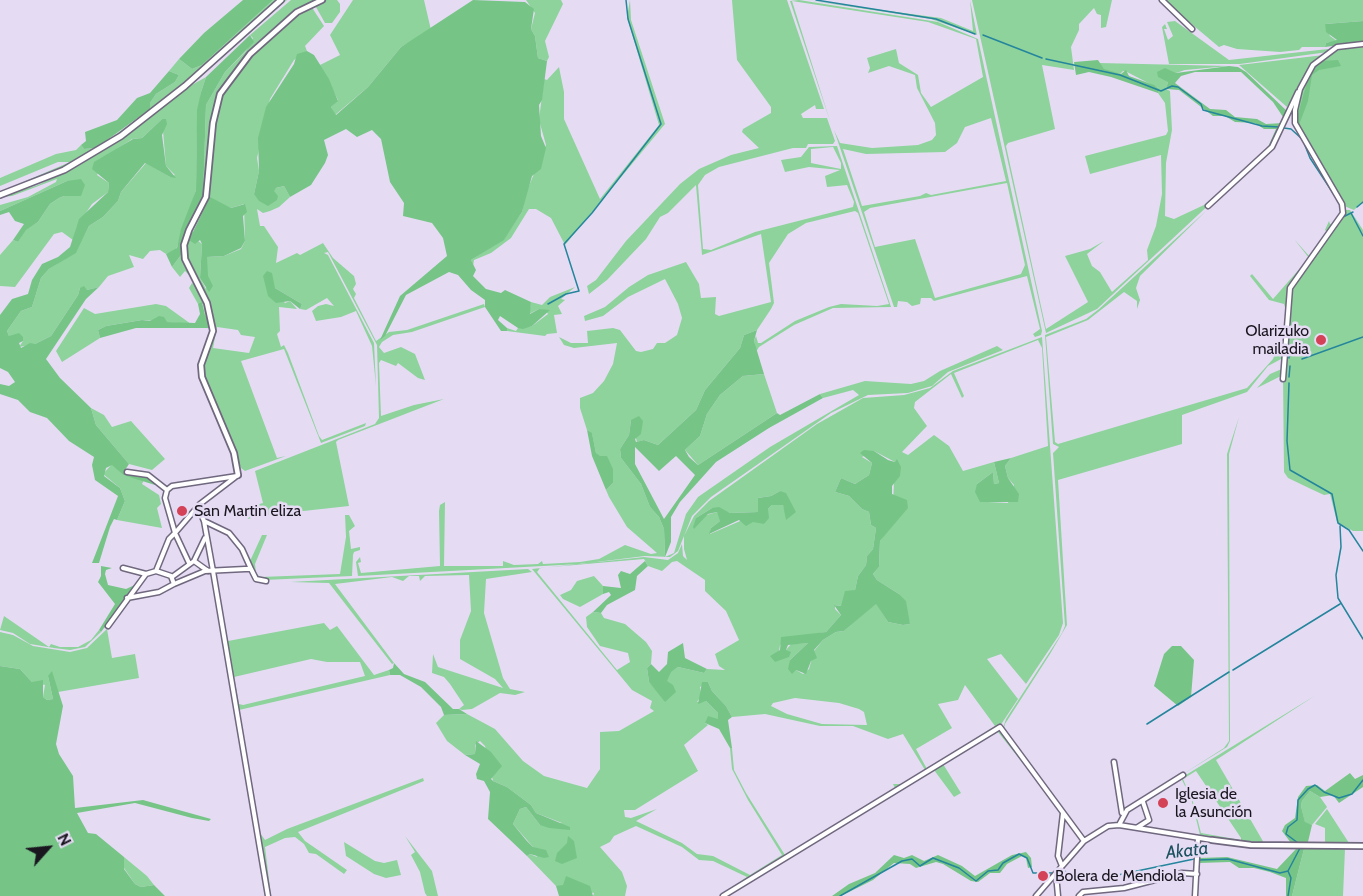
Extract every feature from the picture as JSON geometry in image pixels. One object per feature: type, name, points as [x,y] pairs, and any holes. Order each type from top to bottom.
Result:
[{"type":"main road","points":[[0,195],[64,170],[121,136],[185,86],[281,0]]},
{"type":"street","points":[[238,475],[236,459],[202,377],[201,365],[213,330],[207,303],[185,259],[184,245],[206,197],[210,144],[220,94],[250,54],[297,12],[322,0]]},
{"type":"street","points":[[1162,0],[1192,29]]},
{"type":"street","points":[[1208,206],[1264,155],[1283,128],[1313,65],[1337,47],[1363,44]]},
{"type":"street","points":[[1283,379],[1290,288],[1300,271],[1317,253],[1344,209],[1295,123],[1294,110],[1300,89]]},
{"type":"street","points":[[127,472],[148,475],[167,490]]},
{"type":"street","points":[[189,563],[175,533],[165,498],[167,490],[172,486],[238,475]]},
{"type":"street","points":[[156,571],[169,539],[198,507],[238,475]]},
{"type":"street","points":[[198,507],[204,521],[268,896]]},
{"type":"street","points":[[204,521],[229,533],[248,558],[250,569],[256,579],[266,582]]},
{"type":"street","points":[[172,578],[194,561],[206,537]]},
{"type":"street","points":[[194,561],[211,571]]},
{"type":"street","points":[[123,568],[146,574],[156,571],[172,578],[174,584]]},
{"type":"street","points":[[127,598],[159,592],[174,584],[211,571],[250,569]]},
{"type":"street","points":[[108,626],[146,574]]},
{"type":"street","points":[[723,896],[1000,727],[1084,841]]},
{"type":"street","points":[[1114,762],[1122,814],[1119,825]]},
{"type":"street","points":[[1122,814],[1183,775]]},
{"type":"street","points":[[1135,828],[1149,820],[1143,802]]},
{"type":"street","points":[[1062,866],[1058,856],[1064,812]]},
{"type":"street","points":[[1036,896],[1084,841],[1103,829],[1119,825],[1212,840],[1296,846],[1363,846]]},
{"type":"street","points":[[1195,896],[1198,838]]},
{"type":"street","points":[[1079,896],[1083,892],[1124,888],[1182,873],[1197,874]]},
{"type":"street","points":[[1056,874],[1058,896]]},
{"type":"street","points":[[1044,896],[1046,885]]},
{"type":"green space","points":[[243,0],[273,0],[202,65],[192,69],[179,59],[204,33]]},
{"type":"green space","points":[[273,0],[277,0],[199,70],[134,123],[86,156],[61,169],[35,181],[0,192],[70,162],[58,162],[0,186],[0,178],[56,154],[76,150],[81,145],[84,149],[96,148],[122,130],[150,109],[150,103],[156,94],[175,82],[179,75],[169,71],[179,59],[192,69],[202,65]]},
{"type":"green space","points":[[287,0],[190,86],[206,77],[201,92],[197,130],[196,190],[176,250],[166,254],[160,250],[150,251],[143,259],[129,255],[134,267],[108,276],[99,287],[87,290],[80,288],[78,295],[51,336],[35,344],[19,347],[23,341],[9,336],[7,331],[21,311],[32,307],[41,278],[49,269],[76,252],[89,226],[103,217],[118,201],[121,192],[146,163],[170,177],[175,175],[166,166],[162,119],[142,138],[132,139],[108,155],[97,175],[109,183],[108,192],[92,204],[77,226],[73,240],[62,232],[54,234],[15,287],[0,286],[0,255],[13,240],[18,242],[25,230],[38,222],[50,204],[64,196],[81,196],[67,181],[0,211],[0,205],[28,197],[56,182],[57,179],[12,196],[0,197],[38,185],[78,166],[120,139],[160,110]]},
{"type":"green space","points":[[291,0],[320,0],[307,5],[251,51],[215,105],[203,199],[206,105],[225,72],[246,51],[253,38],[250,35]]},
{"type":"green space","points":[[325,0],[337,0],[340,4],[340,12],[332,23],[325,23],[316,7]]},
{"type":"green space","points":[[353,0],[424,0],[431,30],[401,47],[368,87],[335,115],[331,107],[338,100],[320,65],[340,55],[330,35]]},
{"type":"green space","points":[[473,0],[525,2],[534,9],[531,29],[535,36],[538,58],[547,61],[542,100],[539,105],[541,136],[546,148],[541,169],[532,176],[522,212],[504,240],[471,260],[476,270],[473,276],[486,289],[501,293],[505,290],[531,302],[530,314],[539,309],[550,310],[532,326],[523,329],[500,316],[498,320],[507,328],[507,331],[501,331],[485,307],[485,300],[471,290],[458,275],[449,272],[406,295],[385,336],[380,340],[400,296],[447,256],[443,238],[432,223],[403,216],[404,203],[390,182],[381,139],[372,130],[357,137],[346,129],[324,140],[328,155],[311,185],[290,197],[284,186],[276,188],[274,191],[278,196],[277,200],[268,206],[259,201],[254,194],[259,171],[258,138],[266,107],[294,64],[297,54],[307,51],[314,55],[329,79],[338,101],[331,107],[336,115],[368,87],[401,47]]},
{"type":"green space","points":[[526,0],[561,0],[563,4],[545,41],[549,57],[547,61],[538,58],[535,36],[531,29],[535,13]]},
{"type":"green space","points":[[630,0],[631,20],[665,124],[565,245],[551,218],[536,209],[529,209],[511,238],[491,253],[474,260],[473,266],[471,260],[504,239],[522,212],[526,193],[546,145],[539,120],[544,79],[547,80],[559,67],[564,92],[564,119],[600,199],[659,125],[627,17]]},
{"type":"green space","points":[[732,0],[787,0],[824,109],[816,109],[815,105],[801,114],[803,118],[827,118],[835,141],[833,144],[808,144],[806,148],[793,148],[719,167],[705,175],[698,185],[703,249],[711,250],[755,232],[853,207],[854,202],[847,185],[827,187],[825,176],[840,170],[809,167],[785,172],[781,160],[801,157],[809,147],[837,146],[891,307],[833,308],[794,325],[759,347],[756,352],[754,341],[756,336],[758,343],[761,343],[795,321],[829,307],[841,304],[877,306],[889,304],[858,213],[855,211],[806,223],[788,234],[769,263],[774,303],[771,309],[757,330],[744,335],[740,348],[705,390],[696,410],[658,445],[644,440],[637,442],[631,420],[629,435],[620,449],[621,458],[641,484],[650,507],[659,517],[664,529],[665,557],[645,556],[580,564],[358,576],[356,562],[360,557],[361,562],[358,563],[361,573],[440,566],[439,511],[440,505],[445,502],[444,566],[503,566],[503,561],[514,565],[538,564],[542,561],[543,564],[580,562],[599,559],[625,545],[651,554],[657,553],[627,527],[609,497],[606,490],[613,483],[596,453],[592,434],[587,430],[580,408],[580,398],[593,393],[604,381],[613,364],[617,343],[574,348],[564,345],[559,337],[571,343],[588,343],[587,331],[613,328],[620,330],[636,351],[653,349],[657,343],[665,343],[677,335],[682,318],[678,304],[665,279],[628,297],[603,316],[585,321],[584,316],[605,307],[648,275],[686,262],[699,284],[701,298],[716,297],[715,314],[719,316],[771,302],[761,234],[702,255],[696,185],[668,213],[660,217],[646,239],[607,280],[589,294],[587,286],[596,280],[626,241],[680,184],[699,169],[731,155],[759,148],[742,132],[743,129],[771,113],[771,107],[737,60]],"holes":[[[833,147],[841,163],[841,169],[811,163],[811,149]]]},
{"type":"green space","points":[[799,0],[938,22],[978,39],[1042,331],[1041,335],[1035,337],[1033,334],[1040,329],[1027,276],[934,301],[931,298],[921,298],[920,304],[912,306],[907,302],[898,301],[897,307],[894,307],[834,130],[840,143],[872,148],[918,145],[932,140],[936,135],[935,123],[917,88],[915,75],[889,66],[868,73],[870,68],[867,58],[896,49],[899,63],[918,75],[921,93],[931,107],[983,77],[976,39],[928,22],[792,1],[831,124],[790,1]],"holes":[[[991,118],[1006,181],[931,195],[926,193],[862,206],[843,149],[866,154],[945,152],[957,143],[965,127]],[[1007,183],[1025,265],[1021,274],[935,298],[915,239],[875,247],[864,212],[870,208]]]},
{"type":"green space","points":[[807,0],[941,18],[973,31],[970,0],[977,35],[931,19]]},
{"type":"green space","points":[[972,0],[1112,0],[1106,27],[1101,28],[1101,15],[1097,14],[1094,8],[1079,24],[1079,30],[1071,47],[1074,70],[1042,65],[1055,129],[1008,143],[1006,146],[1046,329],[1088,302],[1065,256],[1090,249],[1104,241],[1087,254],[1092,266],[1100,272],[1112,292],[1148,260],[1147,250],[1156,226],[1162,194],[1161,155],[1090,174],[1085,156],[1166,135],[1168,131],[1165,103],[1158,93],[1158,88],[1127,72],[1123,71],[1120,74],[1104,70],[1099,63],[1229,66],[1185,70],[1176,73],[1168,82],[1166,89],[1170,91],[1172,130],[1166,163],[1165,216],[1174,219],[1204,205],[1257,160],[1097,309],[1046,333]]},
{"type":"green space","points":[[1163,0],[1363,0],[1363,21],[1325,24],[1330,36],[1337,41],[1326,43],[1325,47],[1302,47],[1299,50],[1280,52],[1237,49],[1224,45],[1219,47]]},
{"type":"green space","points":[[311,6],[324,26],[305,46],[307,51],[294,60],[270,99],[257,158],[259,171],[254,194],[284,186],[290,197],[279,207],[270,211],[263,213],[257,209],[260,226],[264,226],[278,247],[276,263],[297,253],[300,255],[323,243],[333,258],[354,276],[356,284],[353,289],[356,294],[354,298],[376,341],[389,332],[407,330],[484,304],[485,307],[412,332],[393,335],[382,342],[379,347],[384,353],[401,347],[415,354],[425,380],[418,378],[398,363],[396,366],[381,360],[379,363],[381,416],[414,405],[444,399],[336,442],[349,506],[267,515],[266,513],[248,519],[245,508],[263,503],[255,471],[375,424],[379,418],[377,345],[328,252],[324,253],[328,255],[374,343],[376,386],[372,346],[356,311],[341,317],[316,321],[312,311],[318,306],[326,304],[334,306],[327,298],[306,310],[300,309],[302,304],[275,288],[263,276],[285,303],[290,301],[297,309],[279,307],[280,331],[277,334],[281,347],[284,345],[288,353],[319,436],[322,440],[366,423],[365,426],[321,443],[284,349],[241,361],[277,458],[286,456],[245,471],[241,468],[203,373],[205,357],[214,333],[211,313],[187,257],[186,242],[207,198],[216,113],[222,94],[252,54],[299,12]],"holes":[[[244,204],[245,241],[241,249],[224,256],[207,257],[206,289],[200,278],[202,244],[192,231],[207,205],[231,208]],[[217,327],[238,330],[241,335],[255,337],[249,353],[213,348]]]},
{"type":"green space","points":[[1175,21],[1229,60],[1328,49],[1328,52],[1240,64],[1169,64],[1162,27],[1165,24],[1167,29],[1164,29],[1168,40],[1173,36],[1167,22]]},
{"type":"green space","points":[[1363,21],[1363,42],[1325,47],[1326,43],[1337,40],[1326,32],[1325,24]]},
{"type":"green space","points":[[250,35],[254,42],[225,72],[206,105],[203,199],[181,243],[181,255],[172,267],[166,254],[177,248],[181,229],[196,190],[197,110],[206,77]]},
{"type":"green space","points":[[1363,45],[1363,202],[1354,210],[1344,206],[1297,122],[1296,111],[1299,95],[1311,69],[1339,48]]},
{"type":"green space","points":[[1324,55],[1309,69],[1287,107],[1239,65]]},
{"type":"green space","points":[[1098,60],[1104,69],[1121,74],[1126,70],[1129,76],[1154,85],[1159,89],[1158,93],[1089,72],[1076,75],[1074,62]]},
{"type":"green space","points":[[1338,60],[1341,66],[1319,70],[1312,75],[1308,101],[1299,125],[1297,118],[1310,71],[1321,61]]},
{"type":"green space","points":[[1229,66],[1238,67],[1246,72],[1288,112],[1285,120],[1273,102],[1241,72],[1195,72],[1181,76],[1175,83],[1210,109],[1226,110],[1235,117],[1257,119],[1266,124],[1283,123],[1270,149],[1257,160],[1268,147],[1276,129],[1264,129],[1255,123],[1235,122],[1225,116],[1213,116],[1179,90],[1166,89],[1168,82],[1158,77],[1157,72],[1165,68],[1176,73]]},
{"type":"green space","points":[[169,71],[179,75],[175,82],[156,94],[150,103],[150,109],[96,148],[84,149],[81,145],[86,141],[85,132],[117,120],[137,98],[150,93]]},
{"type":"green space","points":[[162,119],[166,119],[167,124],[162,135],[166,166],[176,178],[145,163],[121,192],[118,201],[103,217],[89,226],[76,253],[49,269],[41,278],[32,307],[21,311],[7,331],[9,336],[19,333],[23,337],[23,341],[19,343],[21,348],[30,343],[35,344],[51,336],[78,295],[80,288],[84,286],[87,290],[99,287],[86,299],[46,359],[60,378],[91,408],[96,425],[129,464],[125,470],[136,475],[146,473],[158,483],[155,485],[123,475],[112,465],[106,468],[104,476],[120,488],[125,501],[117,520],[114,519],[110,527],[99,563],[92,563],[118,496],[95,480],[92,465],[94,457],[69,441],[47,418],[30,412],[18,400],[0,394],[0,384],[9,386],[15,382],[8,372],[0,368],[0,315],[12,299],[28,294],[32,280],[42,264],[58,257],[70,247],[79,219],[108,192],[109,183],[92,169],[94,162],[133,139],[142,138]]},
{"type":"green space","points":[[81,179],[85,185],[81,196],[59,198],[50,204],[38,222],[26,230],[18,242],[13,240],[24,224],[15,221],[9,212],[0,215],[0,211],[67,181]]},
{"type":"green space","points":[[210,197],[231,208],[245,204],[247,212],[243,216],[245,241],[241,248],[224,256],[207,257],[208,276],[213,286],[209,292],[200,278],[202,244],[200,240],[195,244],[189,240]]},
{"type":"green space","points":[[203,199],[182,250],[210,321],[205,315],[203,304],[198,304],[189,288],[192,283],[196,286],[192,278],[185,271],[180,277],[172,267],[181,255],[181,243]]},
{"type":"green space","points":[[1207,210],[1140,276],[1136,288],[1140,300],[1137,309],[1137,301],[1124,292],[1088,320],[1046,337],[1055,442],[1058,444],[1247,388],[1273,359],[1278,346],[1284,342],[1286,311],[1284,304],[1269,300],[1250,276],[1252,274],[1273,299],[1309,258],[1294,239],[1310,257],[1327,232],[1325,230],[1329,221],[1333,224],[1344,210],[1350,210],[1363,230],[1363,531],[1353,531],[1337,522],[1330,494],[1324,495],[1288,478],[1284,472],[1283,375],[1257,388],[1270,374],[1284,368],[1283,358],[1268,366],[1247,392],[1182,415],[1182,444],[1058,480],[1067,625],[1004,728],[1054,798],[1003,728],[1006,719],[1065,626],[1053,453],[1059,447],[1053,444],[1045,335],[1086,319],[1099,309]]},
{"type":"green space","points":[[267,271],[272,273],[275,288],[302,304],[300,309],[290,301],[276,303],[268,296],[263,276]]},
{"type":"green space","points":[[575,287],[561,299],[565,300],[558,306],[562,314],[554,315],[557,333],[545,336],[507,331],[507,328],[516,331],[518,328],[532,326],[548,314],[539,309],[529,314],[531,302],[542,305],[550,297]]},
{"type":"green space","points":[[202,302],[205,315],[210,321],[210,328],[136,328],[100,338],[98,330],[106,326],[142,320],[150,321],[159,316],[164,317],[167,322],[195,323],[200,314],[198,304]]},
{"type":"green space","points":[[156,304],[166,306],[191,324],[142,320],[106,326],[98,330],[100,338],[62,362],[56,351],[84,308],[95,314]]},
{"type":"green space","points":[[757,330],[754,341],[764,374],[743,376],[720,395],[707,414],[700,436],[685,450],[698,465],[777,413],[780,415],[820,394],[823,398],[769,428],[716,462],[680,502],[671,517],[671,542],[665,557],[664,529],[659,517],[650,507],[641,484],[621,458],[620,449],[629,435],[631,420],[639,416],[643,421],[641,434],[635,439],[636,442],[644,440],[658,445],[696,410],[705,390],[740,348],[744,335]],"holes":[[[635,447],[659,471],[676,456],[695,475],[664,519],[635,464]]]},
{"type":"green space","points":[[1042,337],[1063,623],[1059,635],[1026,684],[1001,654],[987,659],[1018,699],[1000,726],[721,896],[719,896],[747,877],[713,861],[699,860],[682,847],[636,826],[614,836],[610,842],[600,847],[622,872],[627,886],[625,896],[593,896],[594,893],[556,886],[527,856],[530,854],[537,857],[533,847],[513,824],[520,809],[526,807],[540,825],[562,823],[536,813],[531,805],[507,787],[493,781],[485,746],[480,741],[475,745],[475,754],[465,755],[447,741],[436,723],[444,715],[467,714],[495,729],[523,761],[544,776],[587,788],[600,769],[600,732],[619,731],[654,711],[650,708],[652,701],[632,690],[532,569],[540,568],[537,572],[617,670],[630,662],[628,653],[600,646],[587,627],[586,617],[593,612],[601,613],[604,618],[625,624],[646,642],[652,651],[651,664],[647,668],[649,682],[659,692],[670,672],[678,667],[704,673],[707,669],[725,670],[719,666],[715,654],[739,640],[726,611],[705,591],[705,580],[677,561],[672,562],[662,571],[648,566],[644,559],[547,567],[644,557],[668,560],[678,553],[682,544],[683,556],[687,560],[684,536],[694,516],[709,501],[817,424],[863,398],[904,395],[930,388],[953,371]],"holes":[[[1038,340],[1042,348],[1048,446],[1011,458],[1005,466],[1008,478],[1014,485],[1008,503],[988,502],[977,484],[993,472],[994,484],[999,483],[994,462],[963,471],[949,446],[934,435],[908,455],[902,452],[927,426],[914,408],[915,402],[951,374],[962,398],[964,396],[954,373]],[[874,451],[895,462],[892,524],[880,541],[879,567],[873,574],[877,580],[899,594],[910,624],[888,622],[876,603],[844,631],[836,632],[823,640],[814,651],[809,669],[803,674],[796,670],[790,660],[808,643],[791,644],[786,650],[779,652],[780,645],[789,638],[826,632],[841,615],[835,609],[835,605],[841,606],[855,590],[858,576],[866,565],[867,556],[873,549],[876,528],[871,525],[869,512],[862,509],[849,496],[835,492],[841,478],[855,484],[869,475],[872,463],[862,457]],[[780,491],[793,509],[786,514],[783,505],[772,505],[768,509],[710,534],[711,528],[720,521],[717,512],[696,518],[712,508],[730,513],[759,512],[758,498],[771,496]],[[708,682],[732,717],[765,714],[820,726],[853,726],[888,739],[903,734],[925,770],[901,784],[893,784],[895,788],[891,791],[785,855],[734,770],[732,748],[730,748],[732,769],[782,855],[750,875],[713,856],[697,854],[682,843],[636,821],[657,809],[631,818],[625,817],[624,810],[635,810],[698,771],[684,745],[708,725],[705,723],[718,719],[718,713],[706,701],[697,702],[701,696],[700,687]],[[965,685],[995,726],[927,769],[916,749],[952,728],[938,704],[958,700]],[[795,698],[839,703],[864,712],[867,725],[822,724],[787,714],[771,706],[773,703]]]},
{"type":"green space","points":[[997,346],[1003,350],[948,372],[932,386],[908,393],[868,395],[831,413],[711,497],[692,516],[678,551],[670,557],[665,557],[674,553],[686,514],[698,497],[770,447],[859,395],[853,390],[823,398],[820,394],[865,381],[911,384],[924,381],[940,371]]},
{"type":"green space","points":[[764,374],[777,413],[698,465],[685,450],[700,436],[707,414],[720,395],[743,376]]},
{"type":"green space","points":[[91,408],[104,415],[112,427],[131,421],[165,459],[152,470],[129,464],[96,425]]},
{"type":"green space","points":[[1239,417],[1229,454],[1230,741],[1227,747],[1180,776],[1224,748],[1229,741],[1227,454]]},
{"type":"green space","points":[[587,430],[592,433],[596,453],[600,456],[607,456],[613,469],[613,483],[606,490],[592,456]]},
{"type":"green space","points":[[864,450],[874,451],[895,462],[897,459],[901,467],[900,476],[892,486],[892,494],[907,500],[908,508],[880,541],[879,567],[873,574],[877,580],[906,601],[910,624],[888,622],[876,604],[844,631],[836,632],[823,640],[814,650],[817,658],[811,661],[806,674],[796,670],[792,674],[788,669],[790,660],[808,643],[788,645],[786,650],[791,652],[789,657],[775,662],[770,656],[780,650],[781,637],[826,632],[841,615],[834,605],[841,606],[845,591],[855,590],[858,576],[866,565],[867,556],[873,549],[876,528],[871,525],[869,512],[862,509],[849,496],[835,492],[841,478],[855,484],[869,475],[872,463],[860,453]]},
{"type":"green space","points":[[1011,458],[1005,466],[1008,478],[1019,494],[1018,502],[980,502],[975,492],[977,484],[993,472],[994,484],[999,483],[994,462]]},
{"type":"green space","points":[[112,464],[123,475],[144,480],[142,484],[159,495],[161,504],[157,508],[162,528],[117,520],[125,501],[120,488],[103,474]]},
{"type":"green space","points":[[780,491],[786,493],[796,512],[786,520],[783,505],[772,505],[768,509],[769,518],[764,524],[753,522],[746,526],[739,520],[709,534],[711,528],[720,521],[717,512],[708,514],[694,529],[693,527],[696,518],[712,508],[719,507],[730,513],[758,512],[758,498],[771,496]]},
{"type":"green space","points":[[345,515],[349,515],[355,526],[349,531],[351,549],[360,547],[360,550],[354,552],[353,555],[352,576],[258,579],[250,561],[262,535],[267,535],[255,564],[256,573],[260,577],[340,574],[346,537]]},
{"type":"green space","points":[[645,561],[648,566],[637,576],[635,590],[607,605],[601,613],[593,612],[611,595],[609,592],[603,594],[603,586],[621,588],[618,575],[621,571],[630,574]]},
{"type":"green space","points":[[101,566],[112,568],[106,570],[105,574],[108,585],[126,589],[137,584],[101,632],[99,630],[115,604],[98,582],[101,576]]},
{"type":"green space","points":[[528,569],[532,572],[486,579],[484,613],[503,678],[510,689],[525,692],[515,695],[500,693],[472,709],[462,710],[459,709],[464,705],[450,684],[444,677],[432,673],[433,654],[438,667],[503,688],[495,679],[460,659],[460,640],[471,611],[469,575],[425,576],[420,581],[419,576],[409,576],[403,581],[392,577],[335,584],[394,663],[392,664],[329,583],[290,582]]},
{"type":"green space","points":[[594,576],[603,586],[603,594],[580,607],[563,599],[560,595],[571,590],[577,581]]},
{"type":"green space","points":[[219,595],[228,641],[324,623],[330,630],[337,626],[374,675],[389,670],[390,675],[239,710],[260,833],[265,840],[287,829],[423,778],[424,781],[298,832],[305,841],[347,870],[344,874],[316,854],[309,853],[304,844],[295,837],[285,838],[265,847],[271,896],[269,896]],"holes":[[[311,659],[327,662],[360,662],[365,676],[243,705],[239,704],[234,677]]]},
{"type":"green space","points":[[4,616],[49,647],[51,644],[60,647],[78,647],[91,640],[99,630],[101,632],[85,647],[70,650],[54,648],[30,644],[13,633],[0,630]]},
{"type":"green space","points":[[107,629],[112,658],[135,654],[139,678],[58,692],[48,676],[53,699],[47,700],[43,697],[45,685],[32,682],[20,669],[0,666],[0,632],[13,635],[33,646],[70,652],[87,648]]},
{"type":"green space","points":[[683,643],[685,658],[707,669],[704,673],[678,667],[671,672],[667,681],[673,685],[676,692],[665,702],[649,682],[647,668],[651,664],[659,672],[667,664],[668,652]]},
{"type":"green space","points":[[1172,646],[1181,646],[1194,660],[1191,697],[1178,706],[1154,686],[1164,654]]},
{"type":"green space","points":[[394,663],[404,674],[425,682],[453,709],[459,709],[467,714],[444,715],[441,707],[421,687],[400,675],[390,675],[389,670],[393,668]]},
{"type":"green space","points":[[0,666],[20,669],[32,682],[43,680],[43,697],[47,700],[53,699],[48,676],[52,671],[63,706],[56,744],[59,754],[73,776],[75,808],[143,800],[211,819],[209,821],[192,818],[135,803],[77,813],[88,833],[96,834],[124,857],[124,869],[135,884],[141,887],[154,885],[165,896],[0,896]]},
{"type":"green space","points":[[702,682],[708,682],[732,717],[728,720],[732,748],[719,729],[705,723],[708,716],[718,719],[718,713],[706,701],[698,704]]},
{"type":"green space","points":[[1316,695],[1216,760],[1264,843],[1308,842],[1308,845],[1262,844],[1200,835],[1191,798],[1181,778]],"holes":[[[1196,771],[1241,840],[1201,833],[1193,802],[1183,779]]]},
{"type":"green space","points":[[998,730],[1052,800],[998,732],[943,764],[961,793],[954,797],[934,770],[888,799],[887,797]]},
{"type":"green space","points":[[476,741],[491,752],[502,766],[491,779],[493,781],[507,787],[531,805],[536,813],[570,827],[570,830],[540,825],[526,807],[520,809],[513,824],[533,847],[546,850],[549,857],[530,854],[527,856],[488,819],[490,792],[484,781],[477,779],[476,774],[480,764],[465,755],[475,754]]},
{"type":"green space","points":[[1350,773],[1355,779],[1363,775],[1363,787],[1339,803],[1333,795],[1320,797],[1310,791],[1301,806],[1305,822],[1312,825],[1308,842],[1291,843],[1282,831],[1285,825],[1295,818],[1298,797],[1306,786],[1317,785],[1325,791]]},
{"type":"green space","points":[[1310,791],[1320,797],[1327,807],[1312,825],[1305,823],[1301,806]]},
{"type":"green space","points":[[1327,809],[1349,843],[1363,842],[1363,845],[1325,845],[1325,828],[1315,824]]},
{"type":"green space","points":[[405,836],[432,871],[438,896],[427,896],[425,893],[420,872],[411,855],[415,852]]},
{"type":"green space","points":[[568,836],[574,841],[577,858],[562,864],[555,861],[557,853],[567,843]]},
{"type":"green space","points":[[344,842],[375,861],[384,863],[397,860],[401,875],[386,878],[374,874],[346,856]]},
{"type":"green space","points":[[1268,847],[1363,847],[1363,849],[1345,849],[1343,896],[1292,896],[1304,849]]},
{"type":"green space","points":[[1296,849],[1304,849],[1292,896],[1286,896],[1286,878],[1270,872],[1254,868],[1239,868],[1230,862],[1199,863],[1199,858],[1227,857],[1277,869]]},
{"type":"green space","points":[[1026,852],[1031,858],[1032,867],[1028,868],[1026,858],[1022,856],[1007,864],[1000,873],[990,873],[978,882],[971,881],[936,862],[916,868],[910,864],[894,863],[873,880],[841,896],[832,896],[849,884],[875,873],[894,855],[904,858],[912,855],[924,861],[938,855],[962,866],[975,876],[1012,855]]},
{"type":"green space","points":[[124,857],[147,876],[154,885],[141,887],[135,884],[124,868]]},
{"type":"green space","points":[[566,876],[590,886],[593,896],[559,896],[556,886],[563,885]]},
{"type":"waterway","points":[[548,304],[566,294],[579,291],[564,244],[592,213],[661,124],[628,19],[626,0]]},
{"type":"waterway","points":[[816,0],[936,19],[975,34]]},
{"type":"waterway","points":[[983,35],[1042,58]]},
{"type":"waterway","points":[[1046,59],[1120,75],[1161,91],[1172,86],[1178,87],[1201,104],[1203,110],[1262,126],[1279,127]]},
{"type":"waterway","points":[[1284,128],[1291,129],[1302,139]]},
{"type":"waterway","points":[[1304,143],[1310,158],[1335,196]]},
{"type":"waterway","points":[[1357,207],[1363,202]]},
{"type":"waterway","points":[[1353,212],[1351,213],[1363,236]]},
{"type":"waterway","points":[[1341,218],[1351,213]]},
{"type":"waterway","points":[[1311,262],[1325,242]]},
{"type":"waterway","points":[[1302,359],[1363,337]]},
{"type":"waterway","points":[[1288,338],[1289,358]]},
{"type":"waterway","points":[[1289,377],[1290,366]]},
{"type":"waterway","points":[[1289,383],[1287,441],[1290,470],[1332,494],[1338,523],[1349,530],[1363,551]]},
{"type":"waterway","points":[[1340,526],[1341,547],[1336,575],[1338,598],[1363,639]]},
{"type":"waterway","points":[[1233,670],[1340,604]]},
{"type":"waterway","points":[[1147,724],[1229,672]]},
{"type":"waterway","points":[[1298,843],[1286,834],[1288,827],[1297,820],[1298,800],[1308,789],[1315,785],[1324,792],[1339,798],[1352,794],[1363,780]]},
{"type":"waterway","name":"Akata","points":[[1288,896],[1291,878],[1288,871],[1300,848]]},
{"type":"waterway","name":"Akata","points":[[840,896],[902,861],[912,859],[920,866],[933,858],[959,868],[976,881],[988,871],[998,870],[1003,863],[1019,854],[1027,858],[1033,873],[1053,873]]},
{"type":"waterway","name":"Akata","points":[[1058,872],[1063,871],[1099,879],[1194,859]]},
{"type":"waterway","name":"Akata","points":[[1199,860],[1228,859],[1280,873],[1288,871]]},
{"type":"place","name":"Olarizuko mailadia","points":[[1321,340]]},
{"type":"place","name":"San Martin eliza","points":[[182,511]]},
{"type":"place","name":"Iglesia de la Asunción","points":[[1163,803]]},
{"type":"place","name":"Bolera de Mendiola","points":[[1043,876]]}]
